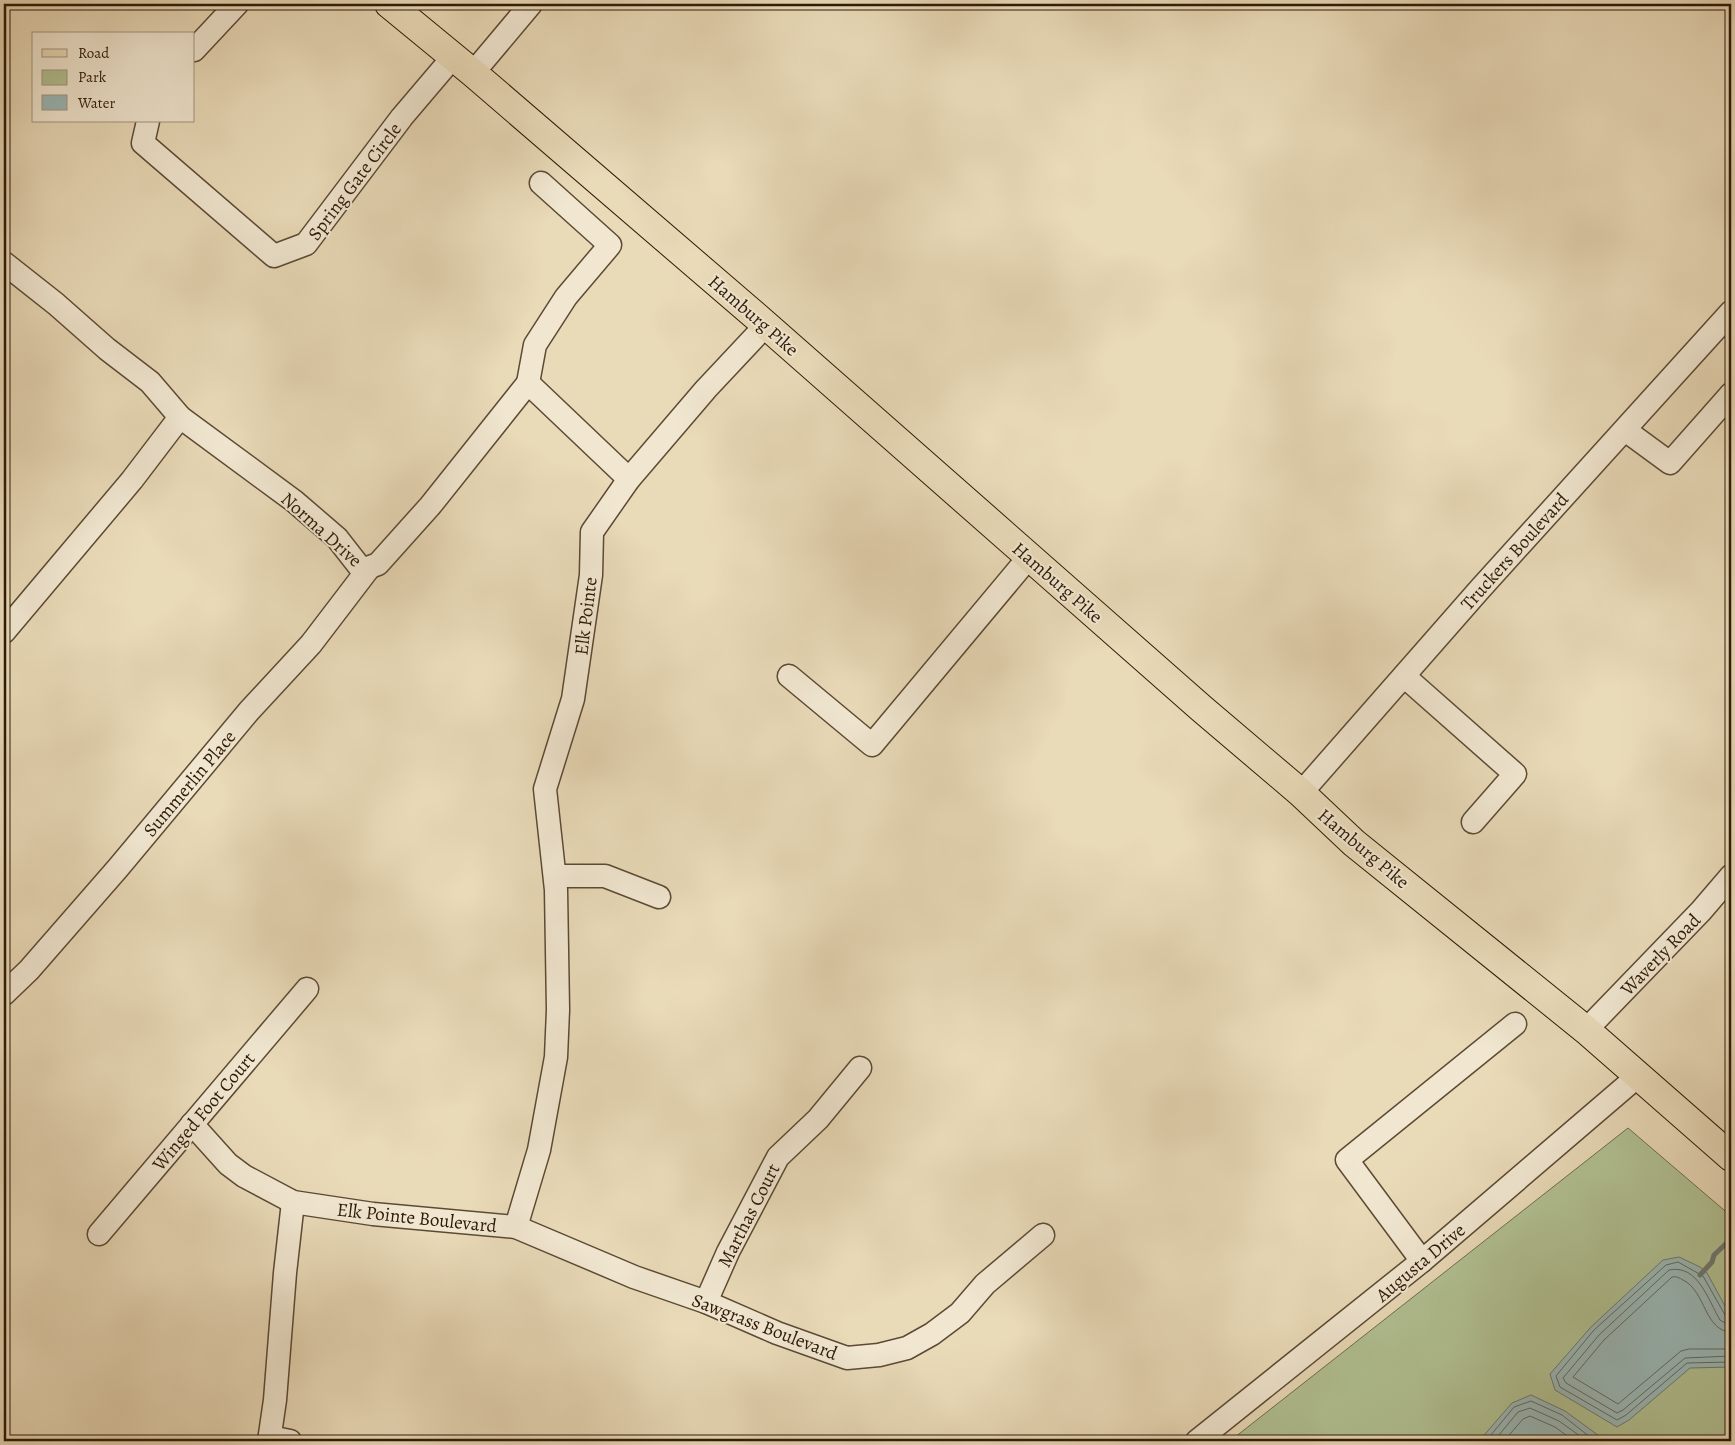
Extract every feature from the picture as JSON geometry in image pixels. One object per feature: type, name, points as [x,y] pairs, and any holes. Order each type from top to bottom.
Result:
[{"type":"main road","name":"Hamburg Pike","points":[[389,4],[766,324],[1029,557],[1301,793],[1354,842],[1586,1030],[1731,1157]]},
{"type":"street","points":[[195,49],[237,4]]},
{"type":"street","points":[[463,65],[531,4]]},
{"type":"street","name":"Spring Gate Circle","points":[[148,122],[143,144],[274,256],[306,244],[402,116],[463,65]]},
{"type":"street","points":[[541,183],[610,245],[566,297],[535,345],[528,383],[629,479]]},
{"type":"street","name":"Norma Drive","points":[[4,263],[56,304],[107,349],[150,382],[180,417],[294,501],[337,538],[362,570],[378,564],[430,506],[528,383]]},
{"type":"street","name":"Truckers Boulevard","points":[[1301,793],[1731,312]]},
{"type":"street","name":"Elk Pointe","points":[[557,966],[556,890],[545,789],[573,699],[591,575],[592,532],[629,479],[706,389],[766,324]]},
{"type":"street","points":[[1624,430],[1670,463],[1731,394]]},
{"type":"street","points":[[4,632],[132,480],[180,417]]},
{"type":"street","points":[[789,676],[872,746],[1029,557]]},
{"type":"street","name":"Summerlin Place","points":[[4,994],[35,963],[118,868],[249,711],[311,644],[369,568]]},
{"type":"street","points":[[1404,676],[1515,774],[1473,822]]},
{"type":"street","points":[[555,876],[605,876],[659,897]]},
{"type":"street","name":"Waverly Road","points":[[1586,1030],[1731,876]]},
{"type":"street","name":"Elk Pointe Boulevard","points":[[192,1124],[228,1164],[244,1176],[293,1202],[373,1214],[516,1227],[539,1150],[556,1057],[557,966]]},
{"type":"street","name":"Winged Foot Court","points":[[99,1234],[307,989]]},
{"type":"street","points":[[1422,1261],[1347,1160],[1515,1024]]},
{"type":"street","name":"Marthas Court","points":[[706,1302],[728,1252],[778,1156],[818,1119],[860,1068]]},
{"type":"street","name":"Augusta Drive","points":[[1197,1441],[1422,1261],[1638,1076]]},
{"type":"street","points":[[276,1440],[276,1400],[285,1273],[293,1202]]},
{"type":"street","name":"Sawgrass Boulevard","points":[[516,1227],[634,1276],[706,1302],[777,1333],[847,1358],[879,1355],[907,1348],[932,1334],[960,1313],[986,1284],[1043,1235]]},
{"type":"green space","points":[[1628,1128],[1731,1216],[1731,1441],[1230,1441]]},
{"type":"water","points":[[1679,1257],[1700,1267],[1707,1273],[1731,1317],[1731,1367],[1690,1368],[1629,1420],[1617,1427],[1555,1390],[1550,1374],[1591,1327],[1663,1260]]},
{"type":"water","points":[[1531,1395],[1565,1411],[1602,1438],[1599,1441],[1479,1441],[1512,1403]]},
{"type":"waterway","points":[[1700,1275],[1712,1262],[1714,1255],[1731,1239]]}]
